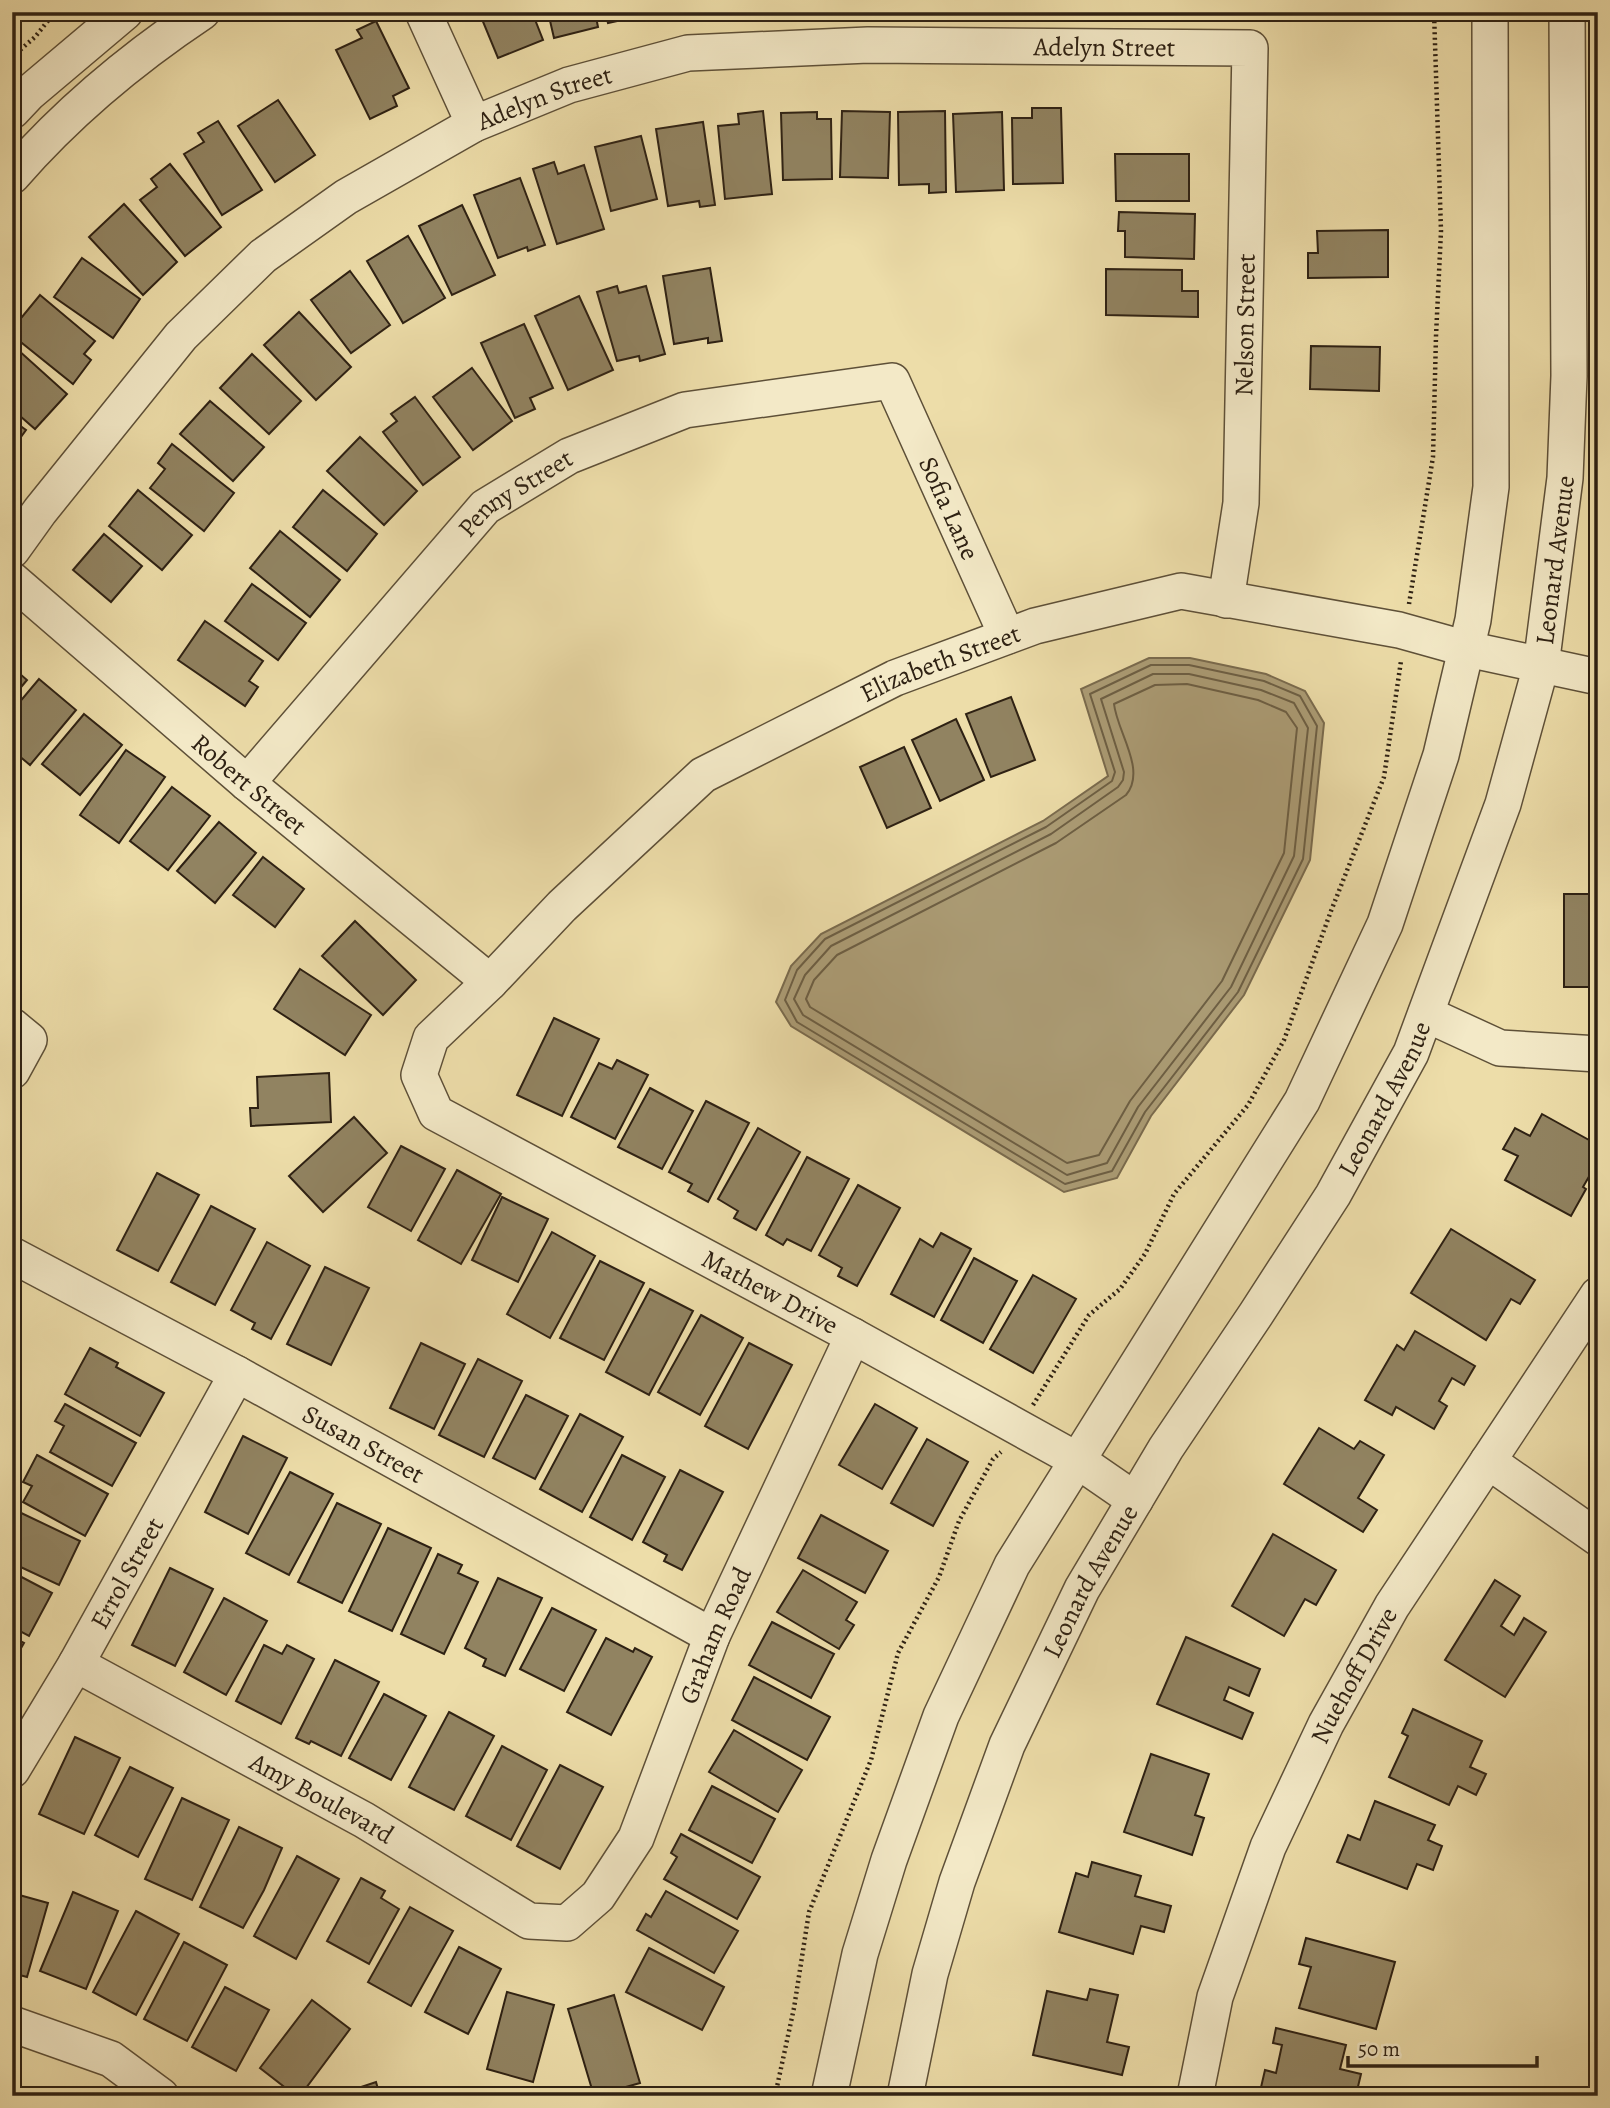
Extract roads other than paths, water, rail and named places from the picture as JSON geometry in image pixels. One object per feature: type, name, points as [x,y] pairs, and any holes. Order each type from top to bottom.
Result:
[{"type":"street","points":[[12,111],[29,93],[125,12]]},
{"type":"street","points":[[12,176],[92,98],[202,12]]},
{"type":"street","points":[[423,12],[474,124]]},
{"type":"street","points":[[829,2096],[860,1954],[889,1860],[941,1716],[1012,1565],[1302,1101],[1385,924],[1441,755],[1473,620],[1491,487],[1490,12]]},
{"type":"street","name":"Leonard Avenue","points":[[905,2096],[930,1974],[957,1882],[1007,1745],[1082,1589],[1166,1448],[1333,1195],[1410,1053],[1503,804],[1541,666],[1566,465],[1569,376],[1567,12]]},
{"type":"street","name":"Adelyn Street","points":[[12,550],[180,336],[263,256],[345,197],[474,124],[569,85],[688,53],[867,46],[1250,48]]},
{"type":"street","name":"Nelson Street","points":[[1226,600],[1241,503],[1250,48]]},
{"type":"street","name":"Sofia Lane","points":[[892,381],[1007,636]]},
{"type":"street","name":"Penny Street","points":[[247,783],[485,507],[569,456],[685,410],[892,381]]},
{"type":"street","name":"Robert Street","points":[[12,580],[247,783],[490,982]]},
{"type":"street","name":"Elizabeth Street","points":[[419,1075],[431,1038],[490,982],[562,906],[703,775],[895,678],[1035,626],[1181,591],[1405,632],[1467,649],[1598,677]]},
{"type":"street","points":[[1426,1014],[1500,1048],[1598,1054]]},
{"type":"street","points":[[12,1070],[21,1033]]},
{"type":"street","name":"Mathew Drive","points":[[419,1075],[436,1114],[853,1336],[1077,1460],[1135,1500]]},
{"type":"street","name":"Susan Street","points":[[12,1255],[237,1374],[712,1636]]},
{"type":"street","name":"Nuehoff Drive","points":[[1195,2096],[1215,1997],[1268,1847],[1326,1724],[1392,1606],[1598,1296]]},
{"type":"street","name":"Graham Road","points":[[567,1923],[598,1896],[636,1838],[712,1636],[853,1336]]},
{"type":"street","name":"Errol Street","points":[[12,1770],[76,1664],[237,1374]]},
{"type":"street","points":[[1488,1461],[1598,1538]]},
{"type":"street","name":"Amy Boulevard","points":[[76,1664],[364,1821],[529,1922],[567,1923]]},
{"type":"street","points":[[12,2024],[111,2059],[161,2096]]},
{"type":"water","points":[[1149,658],[1190,658],[1266,674],[1305,691],[1324,723],[1310,860],[1244,995],[1151,1116],[1117,1178],[1064,1192],[791,1026],[776,1002],[791,966],[821,934],[1043,821],[1108,776],[1081,689]]}]
